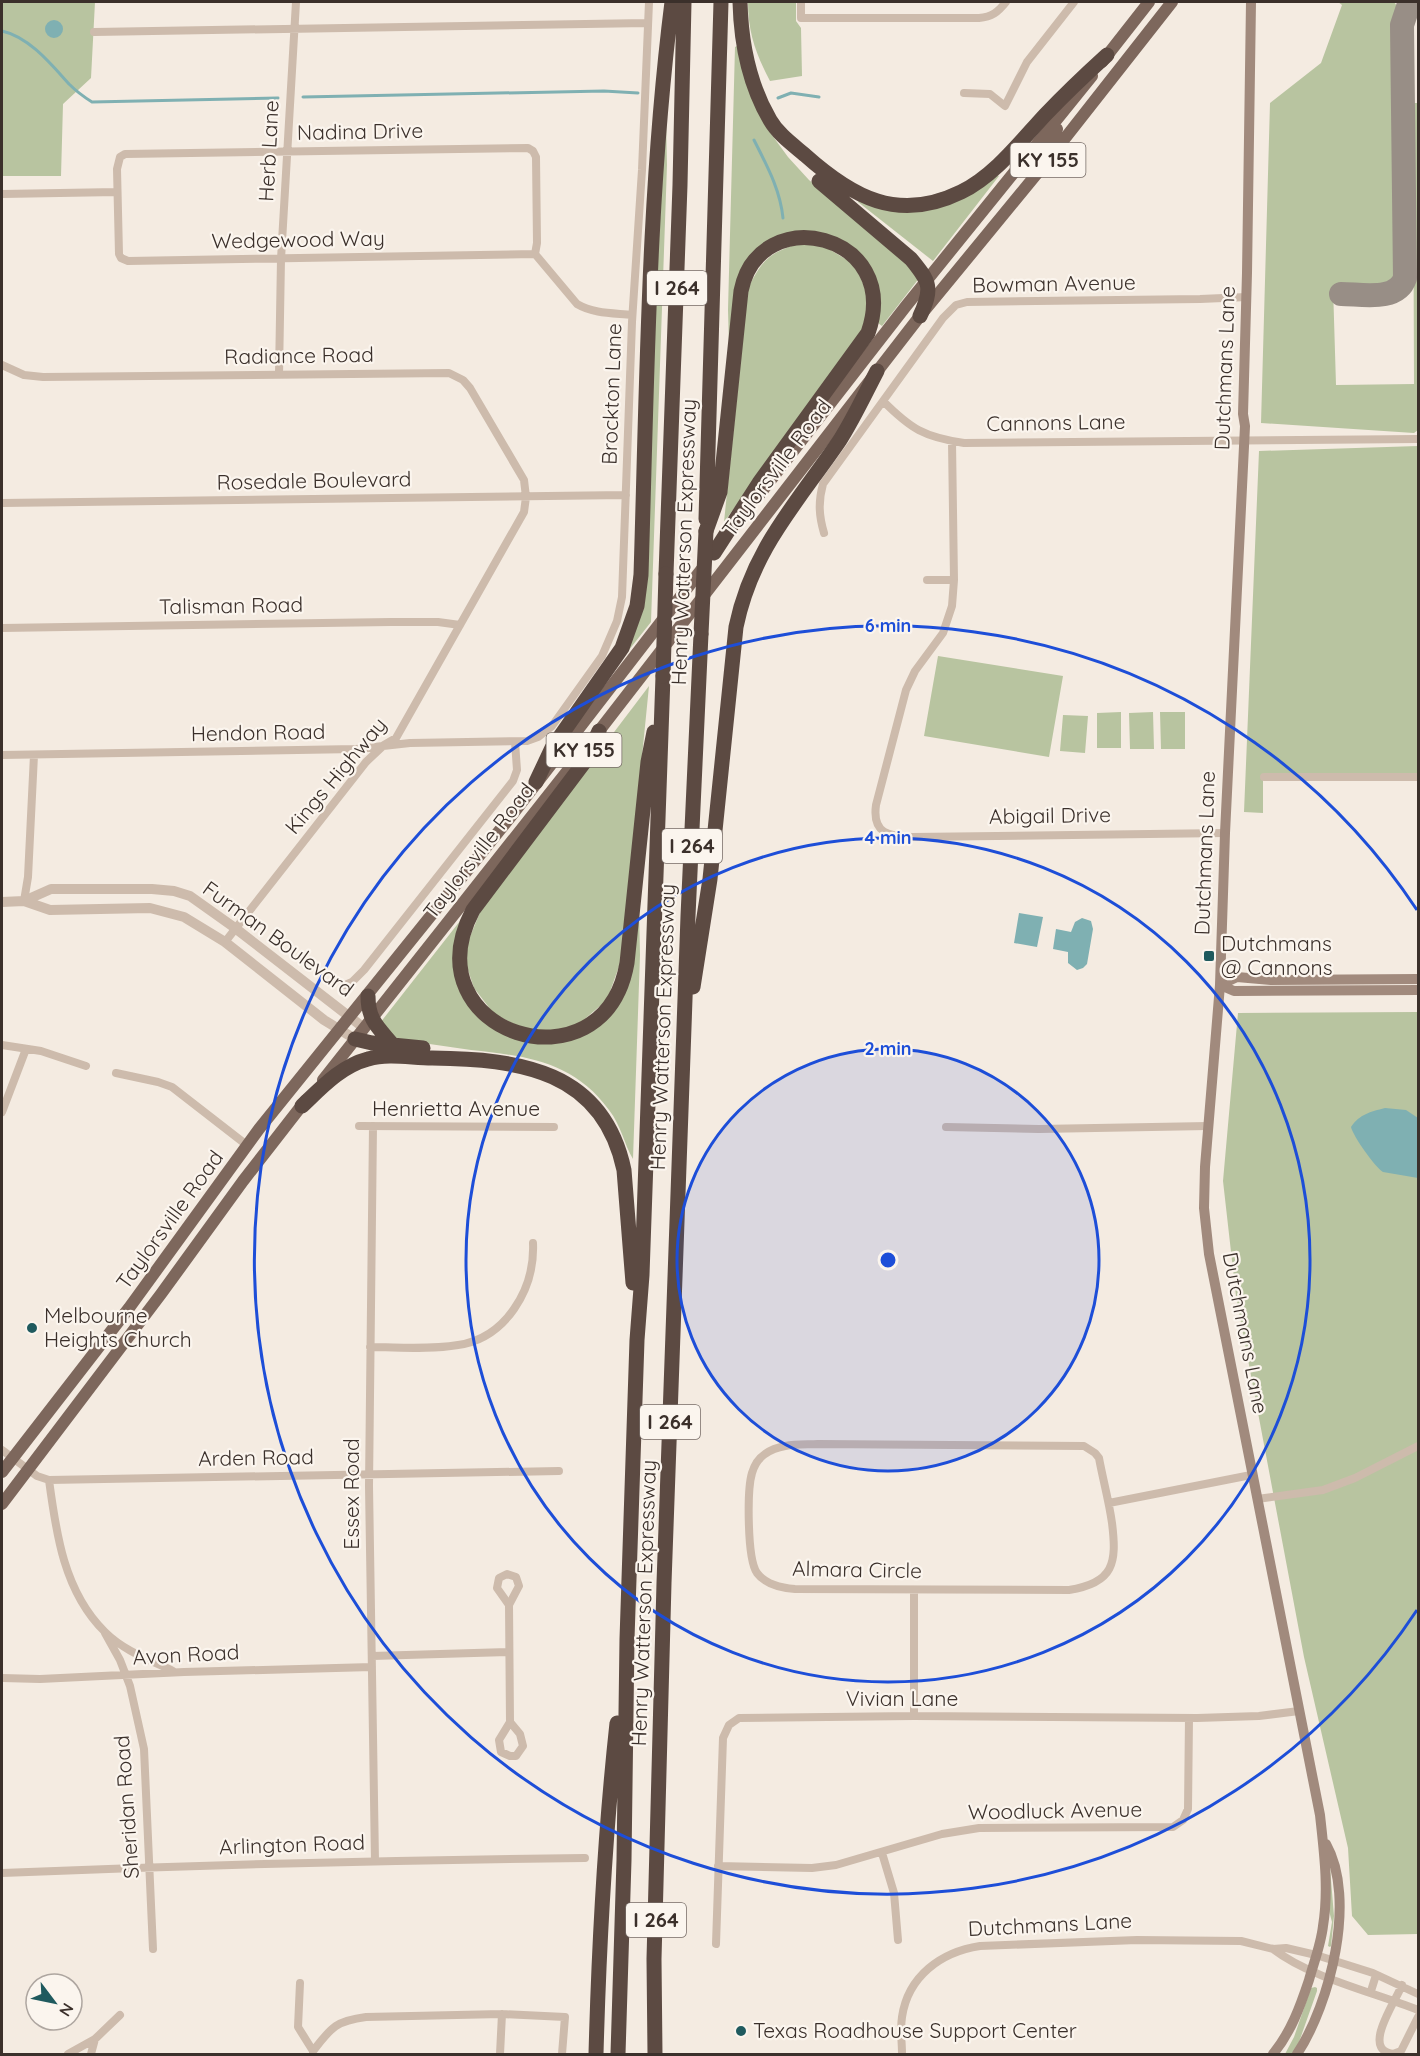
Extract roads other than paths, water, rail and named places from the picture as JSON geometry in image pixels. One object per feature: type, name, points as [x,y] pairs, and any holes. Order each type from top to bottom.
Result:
[{"type":"highway","points":[[536,782],[552,748],[622,648],[637,606],[641,575],[655,175],[662,84],[672,2]]},
{"type":"highway","name":"Henry Watterson Expressway","points":[[618,2055],[627,1639],[680,185],[684,2]]},
{"type":"highway","name":"Henry Watterson Expressway","points":[[655,2055],[654,1959],[661,1687],[683,1059],[705,531],[721,2]]},
{"type":"highway","points":[[740,2],[740,23],[745,56],[755,87],[777,132],[826,174],[861,196],[895,206],[933,203],[963,192],[982,179],[1068,90],[1107,55]]},
{"type":"highway","points":[[791,143],[804,166],[911,259],[927,279],[928,294],[920,316]]},
{"type":"highway","points":[[705,531],[720,492],[741,291],[745,277],[758,258],[780,242],[805,237],[823,239],[833,243],[856,259],[872,284],[874,315],[868,333],[759,483],[714,554]]},
{"type":"highway","points":[[683,1059],[710,879],[733,648],[742,599],[753,569],[766,544],[841,438],[877,371]]},
{"type":"highway","points":[[599,730],[586,760],[473,910],[460,941],[459,965],[467,988],[477,1005],[495,1022],[521,1034],[546,1038],[564,1035],[582,1028],[606,1009],[623,981],[627,963],[648,762],[662,684]]},
{"type":"highway","points":[[368,996],[364,1028],[372,1043],[425,1049],[460,1058]]},
{"type":"highway","points":[[364,1028],[378,1029],[392,1044]]},
{"type":"highway","points":[[302,1106],[330,1079],[352,1066],[369,1059],[393,1056],[460,1058],[516,1065],[547,1073],[580,1092],[606,1121],[621,1153],[637,1340]]},
{"type":"highway","points":[[596,2055],[600,1926],[607,1816],[627,1639]]},
{"type":"main road","name":"Taylorsville Road","points":[[2,1472],[122,1317],[260,1129],[536,782],[927,279],[1072,102],[1149,2]]},
{"type":"main road","name":"Taylorsville Road","points":[[2,1504],[161,1294],[243,1181],[599,730],[920,316],[1044,165],[1172,2]]},
{"type":"main road","name":"Dutchmans Lane","points":[[1251,2],[1244,441],[1220,985],[1208,1126],[1204,1208],[1205,1229],[1251,1475],[1323,1838]]},
{"type":"main road","points":[[1044,165],[1041,157],[1072,102]]},
{"type":"main road","points":[[1220,985],[1237,977],[1271,980],[1419,979]]},
{"type":"main road","points":[[1220,985],[1234,991],[1419,990]]},
{"type":"main road","points":[[1273,2055],[1294,2020],[1316,1955],[1324,1916],[1326,1866],[1323,1838]]},
{"type":"main road","points":[[1297,2055],[1319,2008],[1334,1960],[1339,1929],[1338,1887],[1331,1854],[1323,1838]]},
{"type":"street","name":"Herb Lane","points":[[279,374],[281,259],[296,2]]},
{"type":"street","name":"Brockton Lane","points":[[515,742],[538,737],[552,726],[594,669],[607,646],[617,621],[622,597],[632,315],[642,170],[649,2]]},
{"type":"street","points":[[801,2],[801,18],[987,18],[995,14],[1006,2]]},
{"type":"street","points":[[964,93],[990,94],[1005,106],[1027,62],[1074,2]]},
{"type":"street","points":[[94,32],[647,23]]},
{"type":"street","name":"Nadina Drive","points":[[117,192],[117,162],[125,154],[528,147],[536,157],[537,243],[535,254]]},
{"type":"street","points":[[2,194],[117,192]]},
{"type":"street","name":"Wedgewood Way","points":[[117,192],[118,250],[123,260],[128,261],[535,254]]},
{"type":"street","points":[[535,254],[577,304],[599,313],[632,315]]},
{"type":"street","name":"Bowman Avenue","points":[[824,533],[819,510],[823,484],[950,310],[967,302],[1247,297]]},
{"type":"street","name":"Radiance Road","points":[[2,365],[24,375],[43,377],[440,372],[456,375],[470,388],[512,459],[526,485],[526,497]]},
{"type":"street","name":"Cannons Lane","points":[[883,401],[912,427],[933,438],[974,444],[1419,439]]},
{"type":"street","points":[[927,580],[954,580],[952,442]]},
{"type":"street","name":"Rosedale Boulevard","points":[[2,503],[626,495]]},
{"type":"street","name":"Kings Highway","points":[[225,942],[366,762],[384,745],[396,738],[524,513],[526,497]]},
{"type":"street","name":"Abigail Drive","points":[[954,580],[952,606],[947,624],[915,672],[903,700],[876,805],[875,815],[879,827],[892,835],[912,837],[1225,833]]},
{"type":"street","name":"Talisman Road","points":[[2,628],[391,622],[438,622],[460,625]]},
{"type":"street","name":"Hendon Road","points":[[2,755],[356,750],[384,745],[515,742]]},
{"type":"street","name":"Taylorsville Road","points":[[345,985],[364,970],[513,781],[517,770],[515,742]]},
{"type":"street","points":[[24,901],[28,877],[34,755]]},
{"type":"street","points":[[1264,777],[1419,777]]},
{"type":"street","name":"Furman Boulevard","points":[[2,902],[24,901],[51,889],[134,888],[174,891],[190,896],[364,1028]]},
{"type":"street","name":"Furman Boulevard","points":[[24,901],[50,910],[135,907],[162,909],[195,922],[225,942],[339,1030],[364,1028]]},
{"type":"street","points":[[2,1045],[41,1051],[86,1066]]},
{"type":"street","points":[[2,1112],[26,1049]]},
{"type":"street","points":[[116,1073],[172,1087],[248,1146]]},
{"type":"street","name":"Henrietta Avenue","points":[[359,1126],[554,1127]]},
{"type":"street","name":"Essex Road","points":[[373,1126],[369,1474],[375,1861]]},
{"type":"street","points":[[946,1128],[1208,1126]]},
{"type":"street","points":[[370,1347],[456,1346],[474,1341],[490,1332],[513,1311],[523,1295],[533,1265],[533,1243]]},
{"type":"street","name":"Almara Circle","points":[[799,1445],[1084,1446],[1099,1458],[1115,1545],[1111,1567],[1094,1584],[1070,1590],[914,1590],[795,1589],[778,1586],[763,1578],[753,1565],[750,1551],[749,1482],[760,1458],[774,1448],[799,1445]]},
{"type":"street","points":[[1257,1499],[1323,1490],[1355,1478],[1419,1446]]},
{"type":"street","name":"Arden Road","points":[[2,1449],[37,1476],[49,1480],[559,1471]]},
{"type":"street","points":[[1108,1503],[1251,1475]]},
{"type":"street","name":"Sheridan Road","points":[[49,1480],[56,1533],[68,1573],[89,1612],[105,1633],[126,1676],[139,1721],[144,1749],[153,1949]]},
{"type":"street","points":[[914,1590],[914,1716]]},
{"type":"street","points":[[509,1605],[510,1722]]},
{"type":"street","name":"Sheridan Road","points":[[105,1633],[133,1652],[176,1672]]},
{"type":"street","points":[[372,1656],[508,1652]]},
{"type":"street","name":"Avon Road","points":[[2,1678],[40,1679],[176,1672],[372,1667]]},
{"type":"street","name":"Vivian Lane","points":[[716,1944],[723,1738],[734,1720],[744,1717],[914,1716],[1190,1718],[1259,1716],[1299,1711]]},
{"type":"street","name":"Woodluck Avenue","points":[[718,1866],[812,1868],[836,1865],[942,1834],[979,1828],[1173,1827],[1183,1820],[1188,1809],[1190,1718]]},
{"type":"street","points":[[882,1852],[894,1893],[898,1940]]},
{"type":"street","name":"Arlington Road","points":[[2,1874],[150,1866],[585,1858]]},
{"type":"street","name":"Dutchmans Lane","points":[[902,2055],[902,2019],[911,1990],[931,1965],[963,1948],[1012,1943],[1207,1939],[1240,1941],[1273,1949],[1286,1948],[1334,1960],[1402,1985],[1419,1994]]},
{"type":"street","name":"Dutchmans Lane","points":[[1273,1949],[1287,1959],[1312,1970],[1419,2010]]},
{"type":"street","points":[[1371,1991],[1376,1975]]},
{"type":"street","points":[[300,1983],[298,2027],[313,2053],[332,2028],[346,2020],[502,2014],[565,2017],[562,2055]]},
{"type":"street","points":[[1402,1985],[1378,2036],[1382,2050],[1393,2054],[1401,2050],[1419,2017]]},
{"type":"street","points":[[500,2055],[502,2014]]},
{"type":"street","points":[[68,2055],[96,2039],[120,2015]]},
{"type":"street","points":[[91,2055],[96,2039]]},
{"type":"water","points":[[54,20],[60,23],[63,29],[60,35],[54,38],[48,35],[45,29],[48,23]]},
{"type":"water","points":[[1019,913],[1043,917],[1037,947],[1014,943]]},
{"type":"water","points":[[1082,918],[1091,921],[1093,929],[1087,964],[1077,970],[1068,963],[1068,952],[1053,949],[1056,929],[1071,932],[1075,922]]},
{"type":"water","points":[[1385,1108],[1406,1110],[1418,1118],[1418,1178],[1383,1172],[1379,1169],[1360,1144],[1351,1127],[1362,1116]]},
{"type":"waterway","points":[[2,31],[30,45],[72,87],[92,102],[278,98]]},
{"type":"waterway","points":[[303,97],[604,91],[638,93]]},
{"type":"waterway","points":[[778,98],[791,93],[819,97]]},
{"type":"waterway","points":[[754,140],[776,187],[783,218]]},
{"type":"place","name":"Dutchmans @ Cannons","points":[[1209,956]]},
{"type":"place","name":"Melbourne Heights Church","points":[[32,1328]]},
{"type":"place","name":"Texas Roadhouse Support Center","points":[[741,2031]]}]
